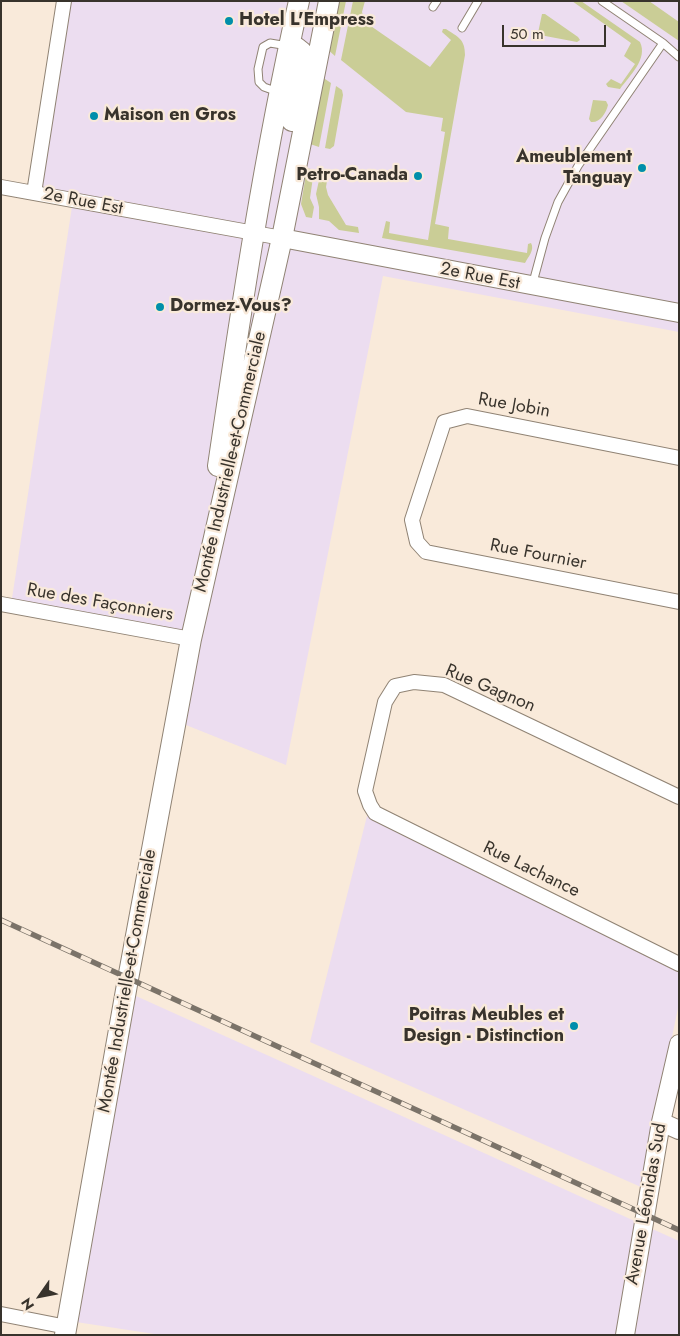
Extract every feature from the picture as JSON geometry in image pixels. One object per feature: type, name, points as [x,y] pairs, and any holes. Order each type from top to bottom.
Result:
[{"type":"main road","name":"Montée Industrielle-et-Commerciale","points":[[66,1331],[124,998],[192,634],[253,233],[288,46],[299,1]]},
{"type":"main road","name":"Montée Industrielle-et-Commerciale","points":[[192,634],[282,238],[329,1]]},
{"type":"main road","points":[[288,46],[297,48],[302,52],[303,60],[292,119],[300,145]]},
{"type":"street","points":[[34,193],[64,1]]},
{"type":"street","name":"2e Rue Est","points":[[1,186],[679,313]]},
{"type":"street","name":"Rue Jobin","points":[[412,520],[444,422],[467,416],[679,458]]},
{"type":"street","name":"Rue Fournier","points":[[412,520],[416,542],[426,552],[679,602]]},
{"type":"street","name":"Rue des Façonniers","points":[[1,604],[192,634]]},
{"type":"street","name":"Rue Gagnon","points":[[370,805],[365,791],[385,702],[395,686],[414,682],[444,685],[679,797]]},
{"type":"street","name":"Rue Lachance","points":[[370,805],[375,813],[679,964]]},
{"type":"street","name":"Avenue Léonidas Sud","points":[[625,1335],[661,1122],[679,1044]]},
{"type":"street","points":[[661,1122],[679,1130]]},
{"type":"street","points":[[1,1314],[66,1331]]},
{"type":"lane","points":[[462,28],[478,1]]},
{"type":"lane","points":[[602,1],[663,44],[679,58]]},
{"type":"lane","points":[[532,286],[545,238],[558,202],[578,166],[663,44]]},
{"type":"shaded area","points":[[69,1],[679,1],[679,332],[383,276],[286,765],[176,721],[191,639],[11,605],[73,200],[34,193]]},
{"type":"shaded area","points":[[367,816],[679,972],[679,1003],[641,1187],[310,1042]]},
{"type":"shaded area","points":[[136,996],[679,1241],[679,1335],[161,1335],[76,1322]]},
{"type":"green space","points":[[337,1],[346,1],[335,56],[327,49]]},
{"type":"green space","points":[[353,1],[365,1],[362,12],[365,22],[430,67],[451,40],[442,32],[443,29],[454,34],[464,45],[465,55],[435,224],[449,227],[448,239],[527,253],[528,244],[531,243],[532,251],[525,263],[382,238],[386,221],[390,222],[389,233],[428,240],[445,132],[441,131],[443,118],[406,112],[341,60]]},
{"type":"green space","points":[[572,1],[581,1],[640,42],[642,55],[640,61],[620,89],[608,87],[606,84],[611,79],[621,84],[635,64],[624,56],[631,43]]},
{"type":"green space","points":[[621,1],[649,1],[679,22],[679,41]]},
{"type":"green space","points":[[542,14],[545,14],[580,40],[577,42],[540,35],[538,33]]},
{"type":"green space","points":[[322,77],[331,83],[319,147],[310,144]]},
{"type":"green space","points":[[336,86],[342,90],[343,95],[334,146],[330,149],[325,148]]},
{"type":"green space","points":[[593,100],[606,101],[608,105],[602,117],[597,121],[591,122],[589,119]]},
{"type":"green space","points":[[307,168],[314,170],[310,198],[314,207],[312,218],[306,217],[301,204]]},
{"type":"green space","points":[[321,171],[326,172],[328,175],[326,187],[328,195],[346,225],[358,227],[359,233],[339,230],[329,221],[319,219],[316,194]]},
{"type":"railway","points":[[1,920],[679,1230]]},
{"type":"place","name":"Hotel L'Empress","points":[[229,21]]},
{"type":"place","name":"Maison en Gros","points":[[94,116]]},
{"type":"place","name":"Ameublement Tanguay","points":[[642,168]]},
{"type":"place","name":"Petro-Canada","points":[[418,176]]},
{"type":"place","name":"Dormez-Vous?","points":[[160,307]]},
{"type":"place","name":"Poitras Meubles et Design - Distinction","points":[[574,1026]]}]
